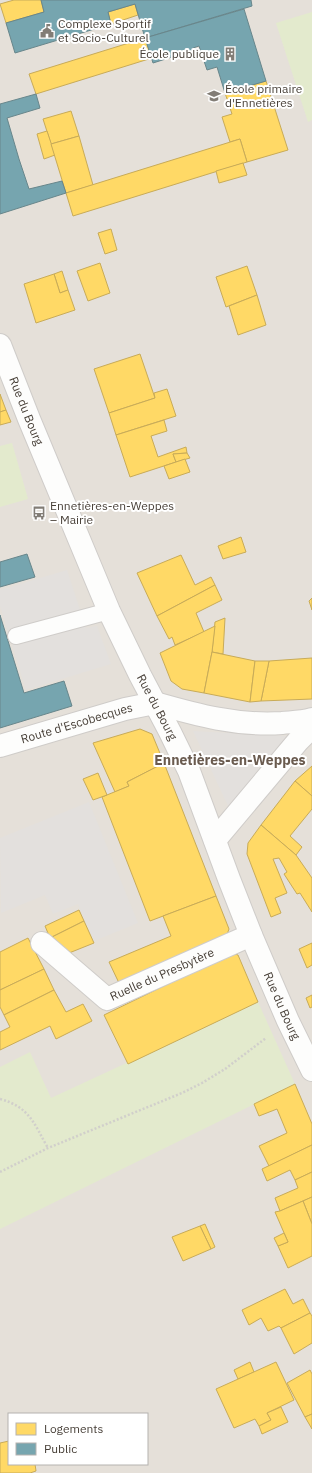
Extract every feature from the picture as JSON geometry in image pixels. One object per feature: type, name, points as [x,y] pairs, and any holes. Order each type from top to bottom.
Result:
[{"type":"street","name":"Rue du Bourg","points":[[0,345],[29,419],[109,611],[140,676],[189,771],[251,935],[288,1021],[312,1070]]},
{"type":"street","points":[[154,703],[209,718],[245,724],[296,722],[312,718]]},
{"type":"street","name":"Route d'Escobecques","points":[[0,746],[125,709],[154,703]]},
{"type":"street","points":[[215,840],[298,741],[312,727]]},
{"type":"street","name":"Ruelle du Presbytère","points":[[42,943],[107,999],[251,935]]},
{"type":"lane","points":[[16,636],[109,611]]},
{"type":"path","points":[[0,1172],[48,1148],[182,1093],[202,1083],[225,1069],[288,1021]]},
{"type":"path","points":[[0,1099],[20,1107],[30,1115],[48,1148]]},
{"type":"shaded area","points":[[0,0],[312,0],[312,1473],[0,1473]]},
{"type":"shaded area","points":[[67,570],[86,628],[97,626],[111,664],[26,690],[0,606],[0,590]]},
{"type":"shaded area","points":[[193,731],[291,736],[228,806]]},
{"type":"shaded area","points":[[89,802],[138,923],[94,941],[78,904],[53,914],[45,895],[1,913],[0,838]]},
{"type":"green space","points":[[312,12],[312,120],[308,122],[276,23]]},
{"type":"green space","points":[[12,443],[28,499],[0,507],[0,446]]},
{"type":"green space","points":[[258,1002],[295,1084],[0,1229],[0,1067],[30,1052],[51,1098]]},
{"type":"building: Logements","points":[[14,0],[41,0],[44,12],[6,23],[0,4]]},
{"type":"building: Logements","points":[[135,4],[138,15],[111,24],[108,12]]},
{"type":"building: Logements","points":[[145,38],[152,58],[36,94],[29,74]]},
{"type":"building: Logements","points":[[266,81],[288,150],[247,162],[240,139],[230,142],[222,117],[232,114],[225,93]]},
{"type":"building: Logements","points":[[71,111],[79,136],[51,144],[43,119]]},
{"type":"building: Logements","points":[[47,131],[55,155],[44,159],[37,134]]},
{"type":"building: Logements","points":[[79,136],[93,185],[66,193],[51,144]]},
{"type":"building: Logements","points":[[240,139],[247,162],[73,216],[66,193]]},
{"type":"building: Logements","points":[[243,163],[247,175],[219,183],[216,171]]},
{"type":"building: Logements","points":[[111,229],[117,250],[105,254],[98,233]]},
{"type":"building: Logements","points":[[100,263],[110,293],[88,301],[77,271]]},
{"type":"building: Logements","points":[[247,266],[257,295],[226,307],[216,277]]},
{"type":"building: Logements","points":[[62,271],[68,290],[60,293],[54,274]]},
{"type":"building: Logements","points":[[54,274],[60,293],[68,290],[75,310],[36,323],[24,284]]},
{"type":"building: Logements","points":[[257,295],[266,325],[238,335],[229,306]]},
{"type":"building: Logements","points":[[140,354],[155,398],[109,413],[94,369]]},
{"type":"building: Logements","points":[[167,389],[176,416],[116,435],[109,413],[155,398],[154,393]]},
{"type":"building: Logements","points":[[0,394],[6,410],[0,412]]},
{"type":"building: Logements","points":[[6,410],[11,422],[0,425],[0,412]]},
{"type":"building: Logements","points":[[164,420],[167,431],[151,436],[158,457],[186,447],[187,453],[173,454],[176,462],[130,477],[116,435]]},
{"type":"building: Logements","points":[[187,453],[190,458],[176,462],[173,454]]},
{"type":"building: Logements","points":[[185,459],[190,472],[169,479],[164,466]]},
{"type":"building: Logements","points":[[241,537],[246,552],[223,559],[218,546]]},
{"type":"building: Logements","points":[[181,555],[195,585],[211,577],[215,585],[157,616],[137,573]]},
{"type":"building: Logements","points":[[215,585],[222,600],[196,613],[204,632],[175,645],[172,637],[169,639],[157,616]]},
{"type":"building: Logements","points":[[312,598],[312,610],[309,601]]},
{"type":"building: Logements","points":[[225,618],[223,654],[212,652],[215,622]]},
{"type":"building: Logements","points":[[215,626],[212,652],[204,693],[182,689],[171,681],[160,653]]},
{"type":"building: Logements","points":[[212,652],[255,661],[250,702],[204,693]]},
{"type":"building: Logements","points":[[312,658],[312,699],[261,701],[269,661]]},
{"type":"building: Logements","points":[[255,661],[269,661],[261,701],[250,702]]},
{"type":"building: Logements","points":[[140,729],[152,734],[164,763],[127,782],[129,786],[115,792],[93,743]]},
{"type":"building: Logements","points":[[164,763],[216,896],[150,921],[102,797],[129,786],[127,782]]},
{"type":"building: Logements","points":[[312,766],[312,796],[295,781]]},
{"type":"building: Logements","points":[[98,773],[107,795],[93,800],[83,779]]},
{"type":"building: Logements","points":[[295,781],[312,796],[312,809],[290,836],[302,847],[296,855],[261,825]]},
{"type":"building: Logements","points":[[261,825],[296,855],[312,878],[312,912],[300,893],[297,894],[284,874],[287,872],[279,858],[273,859],[287,893],[275,898],[281,913],[271,917],[247,854],[248,843]]},
{"type":"building: Logements","points":[[216,896],[229,929],[226,937],[119,983],[109,962],[171,936],[163,916]]},
{"type":"building: Logements","points":[[79,910],[84,921],[50,938],[45,926]]},
{"type":"building: Logements","points":[[84,921],[94,943],[69,953],[50,938]]},
{"type":"building: Logements","points":[[28,938],[44,969],[0,990],[0,952]]},
{"type":"building: Logements","points":[[312,943],[312,965],[307,968],[299,949]]},
{"type":"building: Logements","points":[[232,953],[238,955],[258,1002],[128,1064],[104,1015]]},
{"type":"building: Logements","points":[[44,969],[54,990],[4,1015],[0,1007],[0,990]]},
{"type":"building: Logements","points":[[54,990],[66,1012],[83,1004],[92,1021],[56,1039],[50,1026],[0,1050],[0,1032],[10,1027],[4,1015]]},
{"type":"building: Logements","points":[[312,995],[312,1007],[310,1008],[306,998]]},
{"type":"building: Logements","points":[[295,1084],[312,1124],[312,1145],[269,1166],[259,1146],[287,1133],[277,1109],[259,1116],[254,1104]]},
{"type":"building: Logements","points":[[312,1145],[312,1172],[295,1180],[290,1170],[267,1181],[262,1169]]},
{"type":"building: Logements","points":[[312,1172],[312,1197],[280,1211],[275,1198],[298,1188],[295,1180]]},
{"type":"building: Logements","points":[[312,1197],[312,1224],[303,1201]]},
{"type":"building: Logements","points":[[303,1201],[312,1224],[312,1256],[288,1268],[278,1246],[288,1242],[275,1212]]},
{"type":"building: Logements","points":[[205,1224],[215,1247],[211,1249],[200,1226]]},
{"type":"building: Logements","points":[[200,1226],[211,1249],[183,1261],[172,1237]]},
{"type":"building: Logements","points":[[284,1233],[288,1242],[278,1246],[274,1238]]},
{"type":"building: Logements","points":[[285,1289],[293,1304],[303,1299],[310,1313],[281,1328],[279,1326],[268,1331],[261,1318],[249,1325],[242,1310]]},
{"type":"building: Logements","points":[[310,1313],[312,1316],[312,1343],[294,1354],[281,1328]]},
{"type":"building: Logements","points":[[250,1362],[254,1372],[238,1379],[234,1370]]},
{"type":"building: Logements","points":[[276,1362],[294,1400],[267,1413],[271,1420],[259,1426],[255,1419],[234,1428],[216,1389]]},
{"type":"building: Logements","points":[[310,1370],[312,1374],[312,1414],[305,1417],[287,1383]]},
{"type":"building: Logements","points":[[281,1407],[288,1422],[262,1434],[259,1426],[271,1420],[267,1413]]},
{"type":"building: Logements","points":[[312,1414],[312,1429],[305,1417]]},
{"type":"building: Logements","points":[[8,1441],[8,1465],[35,1465],[36,1471],[30,1473],[0,1473],[0,1443]]},
{"type":"building: Public","name":"Complexe Sportif et Socio-Culturel","points":[[41,0],[251,0],[252,6],[145,38],[135,4],[108,12],[111,24],[15,53],[6,23],[44,12]]},
{"type":"building: Public","name":"École publique","points":[[244,9],[266,81],[225,93],[217,67],[207,70],[199,46],[193,48],[194,50],[153,63],[145,38]]},
{"type":"building: Public","points":[[36,94],[40,108],[7,118],[19,159],[29,189],[62,181],[66,193],[0,214],[0,104]]},
{"type":"building: Public","points":[[27,554],[35,577],[0,587],[0,562]]},
{"type":"building: Public","points":[[0,615],[24,693],[64,681],[72,706],[0,728]]},
{"type":"place","name":"Complexe Sportif et Socio-Culturel","points":[[47,31]]},
{"type":"place","name":"École publique","points":[[230,54]]},
{"type":"place","name":"École primaire d'Ennetières","points":[[214,96]]},
{"type":"place","name":"Ennetières-en-Weppes – Mairie","points":[[39,513]]},
{"type":"district","name":"Ennetières-en-Weppes","points":[[230,760]]}]
